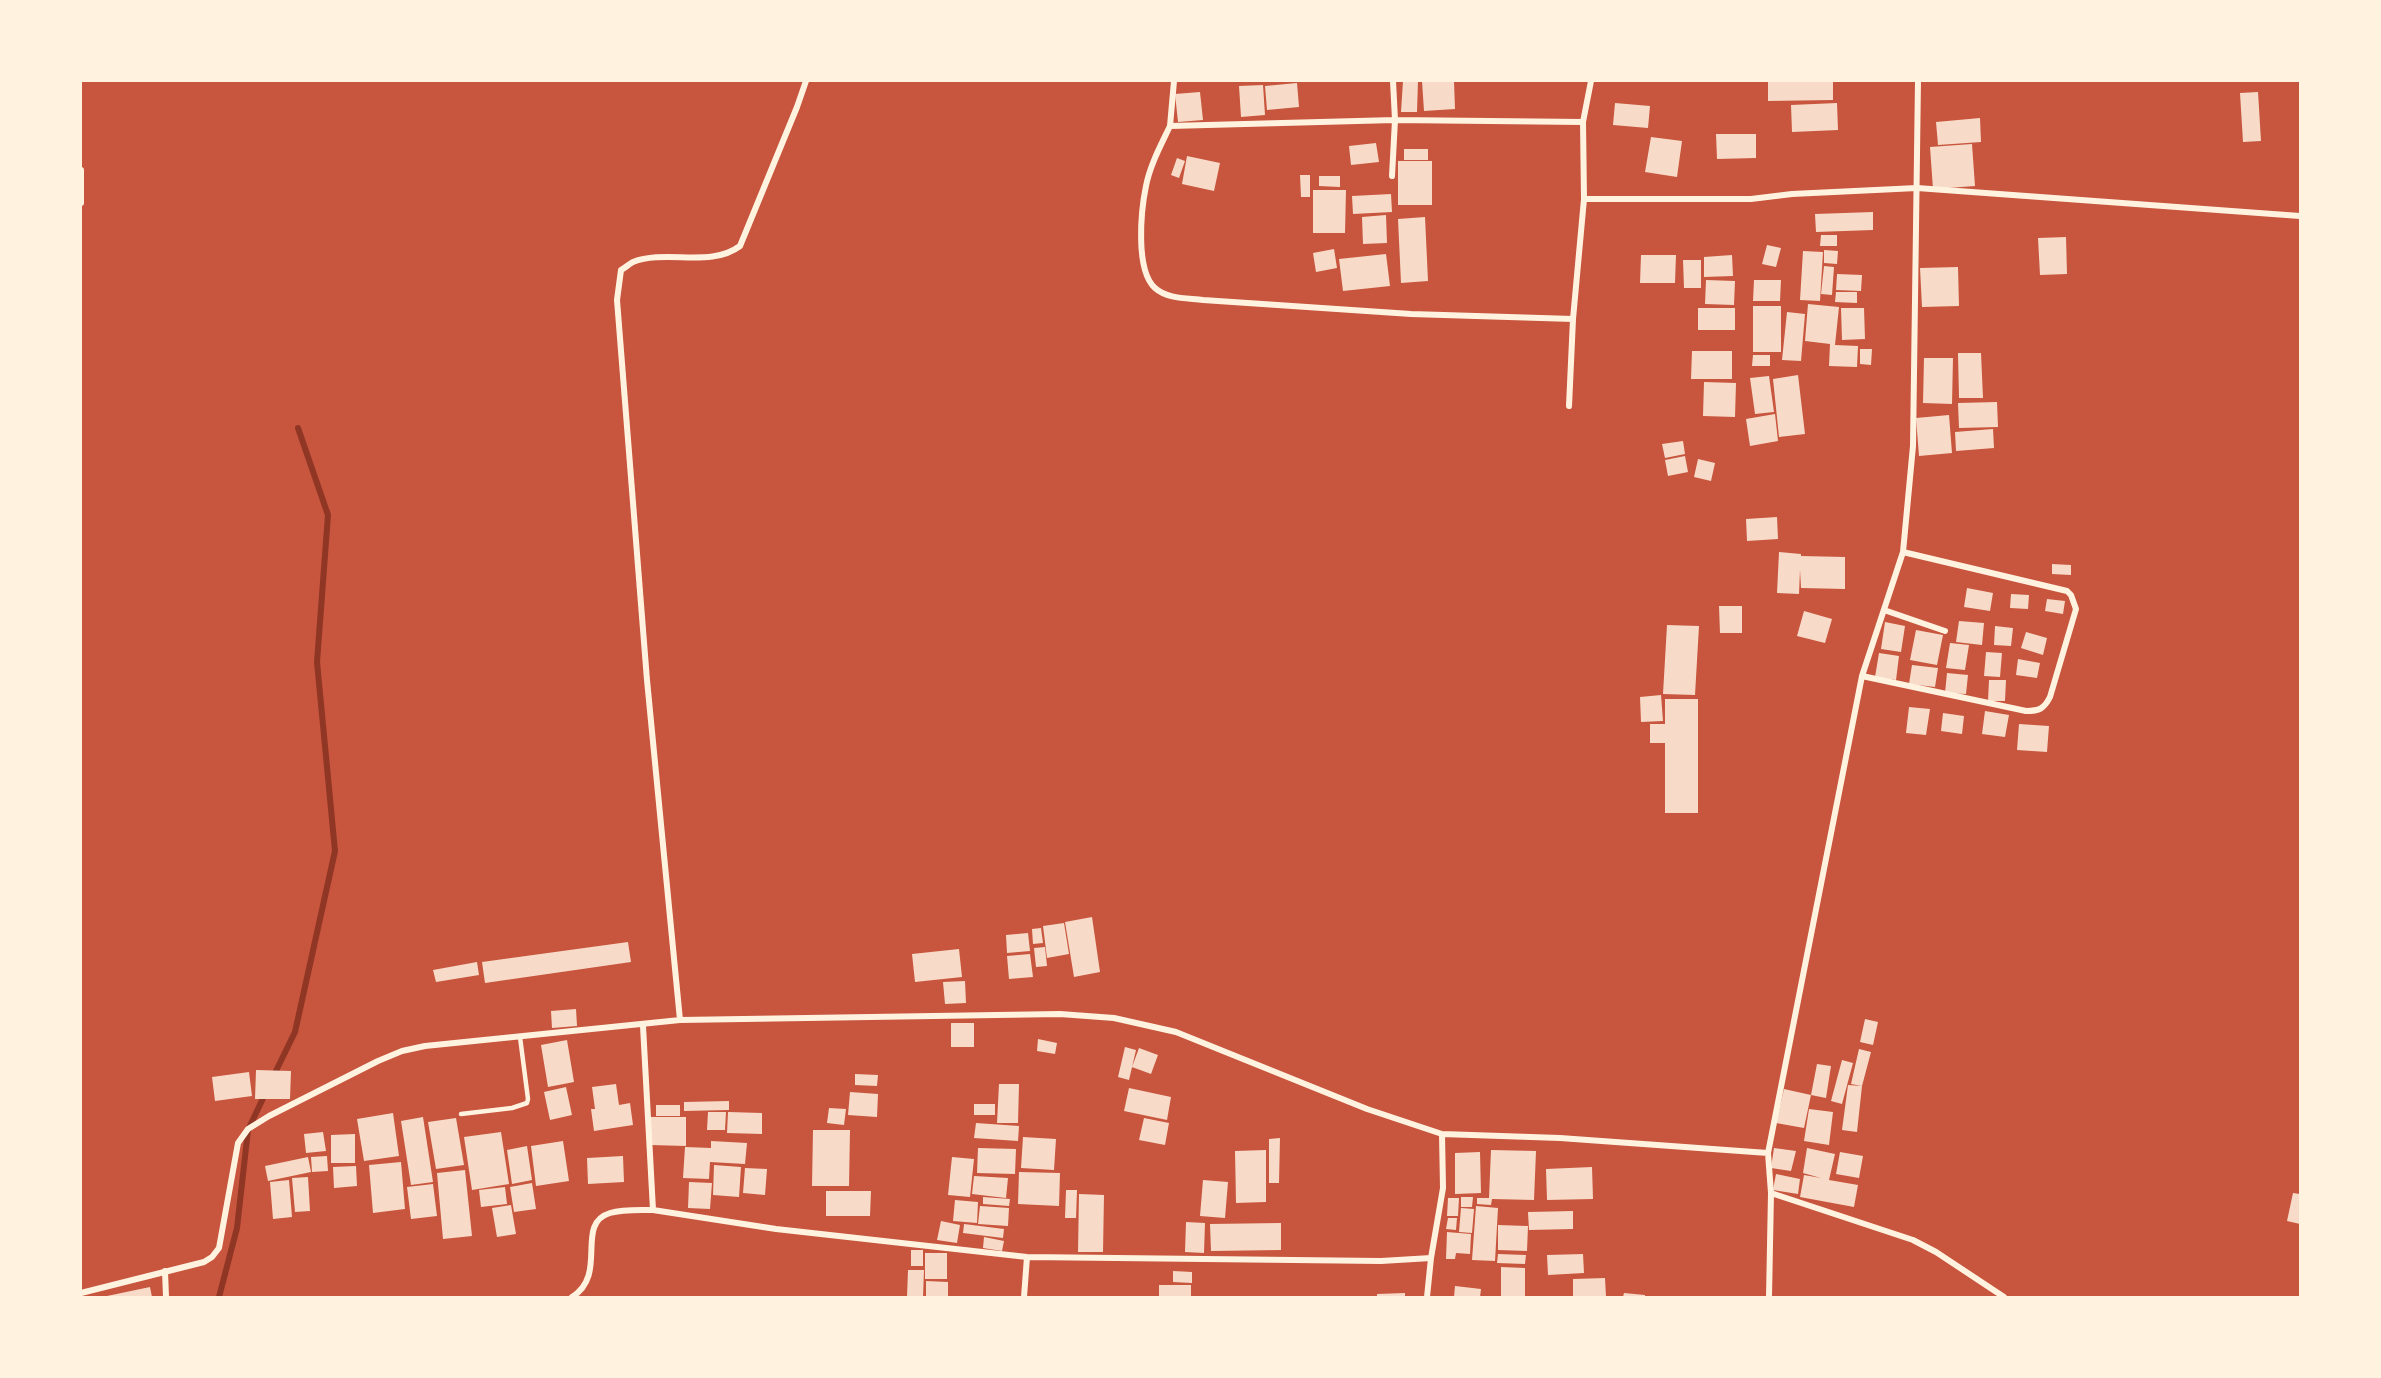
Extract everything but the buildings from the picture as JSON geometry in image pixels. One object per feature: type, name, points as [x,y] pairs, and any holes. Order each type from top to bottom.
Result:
[{"type":"street","points":[[680,1020],[647,680],[617,300],[619,281],[621,270],[633,262],[656,258],[711,256],[732,252],[740,246],[806,81]]},
{"type":"street","points":[[1174,81],[1170,126],[1153,162],[1146,185],[1142,213],[1144,268],[1149,282],[1156,290],[1173,297],[1203,300],[1412,314],[1573,319]]},
{"type":"street","points":[[1392,176],[1395,120],[1393,81]]},
{"type":"street","points":[[1569,406],[1573,319],[1584,199],[1583,123],[1591,81]]},
{"type":"street","points":[[1769,1297],[1771,1193],[1768,1153],[1862,676],[1903,552],[1913,446],[1918,81]]},
{"type":"street","points":[[1170,126],[1395,120],[1583,123]]},
{"type":"street","points":[[81,170],[81,204]]},
{"type":"street","points":[[1584,199],[1751,199],[1792,194],[1917,188],[2300,216]]},
{"type":"street","points":[[1862,676],[2026,711],[2042,709],[2050,698],[2076,609],[2067,591],[1903,552]]},
{"type":"street","points":[[1884,610],[1945,631]]},
{"type":"street","points":[[81,1293],[204,1262],[212,1257],[219,1248],[237,1143],[255,1124],[268,1116],[378,1061],[424,1046],[643,1026],[680,1020],[1060,1014],[1114,1018],[1176,1032],[1367,1109],[1442,1134],[1560,1137],[1768,1153]]},
{"type":"street","points":[[643,1026],[653,1210]]},
{"type":"street","points":[[1427,1297],[1443,1188],[1442,1134]]},
{"type":"street","points":[[1771,1193],[1912,1240],[1936,1252],[2004,1297]]},
{"type":"street","points":[[572,1297],[587,1284],[590,1275],[592,1235],[594,1226],[600,1218],[610,1213],[653,1210],[776,1229],[1027,1257],[1381,1261],[1431,1258]]},
{"type":"street","points":[[1024,1297],[1027,1257]]},
{"type":"street","points":[[165,1271],[166,1297]]},
{"type":"lane","points":[[461,1114],[512,1108],[527,1103],[520,1037]]},
{"type":"waterway","points":[[273,1077],[295,1032],[335,851],[317,662],[328,515],[298,428]]},
{"type":"waterway","points":[[219,1297],[237,1228],[248,1130],[266,1092]]}]
